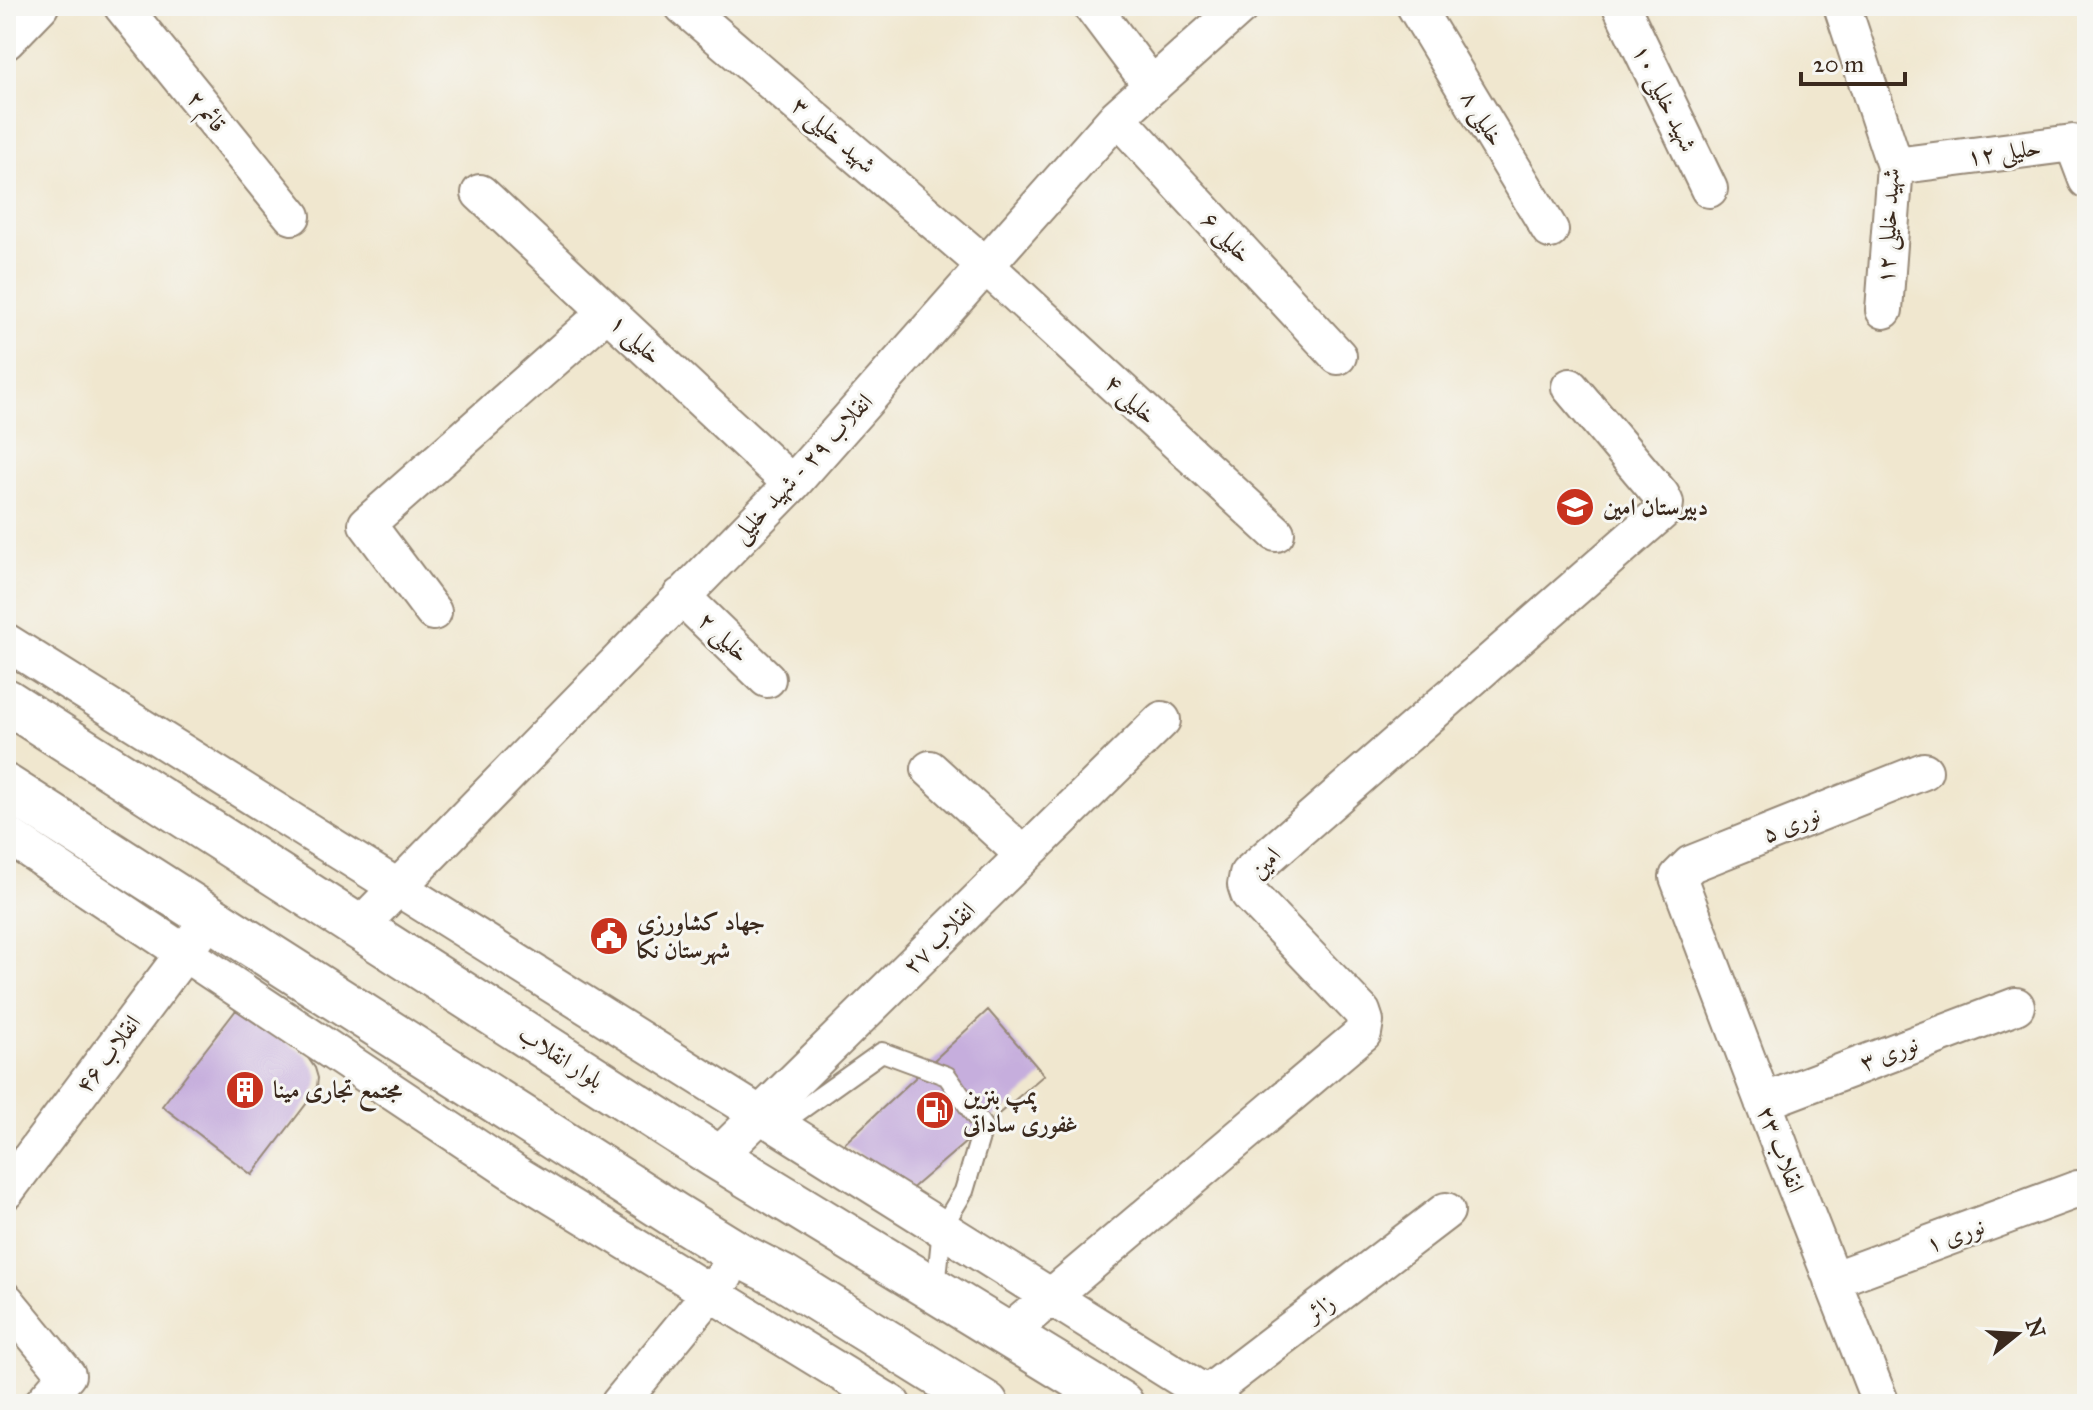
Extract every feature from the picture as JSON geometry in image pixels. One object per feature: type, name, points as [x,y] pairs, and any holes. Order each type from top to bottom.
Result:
[{"type":"main road","name":"بلوار انقلاب","points":[[6,701],[717,1157],[1121,1404]]},
{"type":"main road","points":[[6,787],[741,1256],[782,1277],[986,1404]]},
{"type":"street","points":[[6,41],[40,6]]},
{"type":"street","name":"قائم ٢","points":[[122,6],[292,216]]},
{"type":"street","name":"شهید خلیلی ۳","points":[[683,6],[985,265]]},
{"type":"street","points":[[1092,6],[1152,86]]},
{"type":"street","name":"انقلاب ۲۹ - شهید خلیلی","points":[[359,927],[792,484],[1117,117],[1241,6]]},
{"type":"street","name":"خلیلی ۸","points":[[1415,6],[1550,230]]},
{"type":"street","name":"شهید خلیلی ۱۰","points":[[1621,6],[1709,189]]},
{"type":"street","name":"شهید خلیلی ۱۲","points":[[1842,6],[1895,166],[1884,310]]},
{"type":"street","name":"خلیلی ۶","points":[[1117,117],[1338,356]]},
{"type":"street","name":"حلیلی ۱۲","points":[[1895,166],[2073,143],[2087,180]]},
{"type":"street","name":"خلیلی ۱","points":[[480,193],[792,484]]},
{"type":"street","name":"خلیلی ۴","points":[[985,265],[1276,533]]},
{"type":"street","points":[[433,612],[367,524],[607,312]]},
{"type":"street","name":"امین","points":[[1007,1334],[1363,1033],[1365,1021],[1362,1012],[1249,894],[1246,885],[1248,874],[1664,510],[1661,495],[1570,387]]},
{"type":"street","name":"خلیلی ۲","points":[[681,596],[767,679]]},
{"type":"street","points":[[6,642],[1052,1297],[1208,1401]]},
{"type":"street","name":"انقلاب ۲۷","points":[[717,1157],[769,1120],[1024,855],[1162,720]]},
{"type":"street","points":[[930,769],[1024,855]]},
{"type":"street","name":"نوری ۵","points":[[1685,893],[1678,877],[1691,864],[1924,771]]},
{"type":"street","points":[[6,834],[513,1172],[892,1404]]},
{"type":"street","name":"انقلاب ۲۳","points":[[1685,893],[1881,1404]]},
{"type":"street","name":"انقلاب ۴۶","points":[[6,1191],[210,918]]},
{"type":"street","name":"نوری ۳","points":[[1763,1102],[2016,1006]]},
{"type":"street","name":"نوری ۱","points":[[1832,1280],[2078,1189]]},
{"type":"street","name":"زائر","points":[[1208,1401],[1446,1211]]},
{"type":"street","points":[[619,1404],[741,1256]]},
{"type":"street","points":[[6,1301],[67,1375],[42,1404]]},
{"type":"lane","points":[[769,1120],[882,1052],[947,1076],[983,1127],[964,1191],[942,1228],[936,1291]]},
{"type":"building","name":"مجتمع تجاری مینا","points":[[236,1010],[306,1055],[318,1078],[313,1095],[252,1175],[162,1106]]},
{"type":"building","points":[[988,1010],[1044,1075],[909,1191],[844,1144]]},
{"type":"place","name":"دبیرستان امین","points":[[1575,507]]},
{"type":"place","name":"جهاد کشاورزی شهرستان نکا","points":[[609,936]]},
{"type":"place","name":"مجتمع تجاری مینا","points":[[245,1090]]},
{"type":"place","name":"پمپ بنزین غفوری ساداتی","points":[[935,1110]]}]
